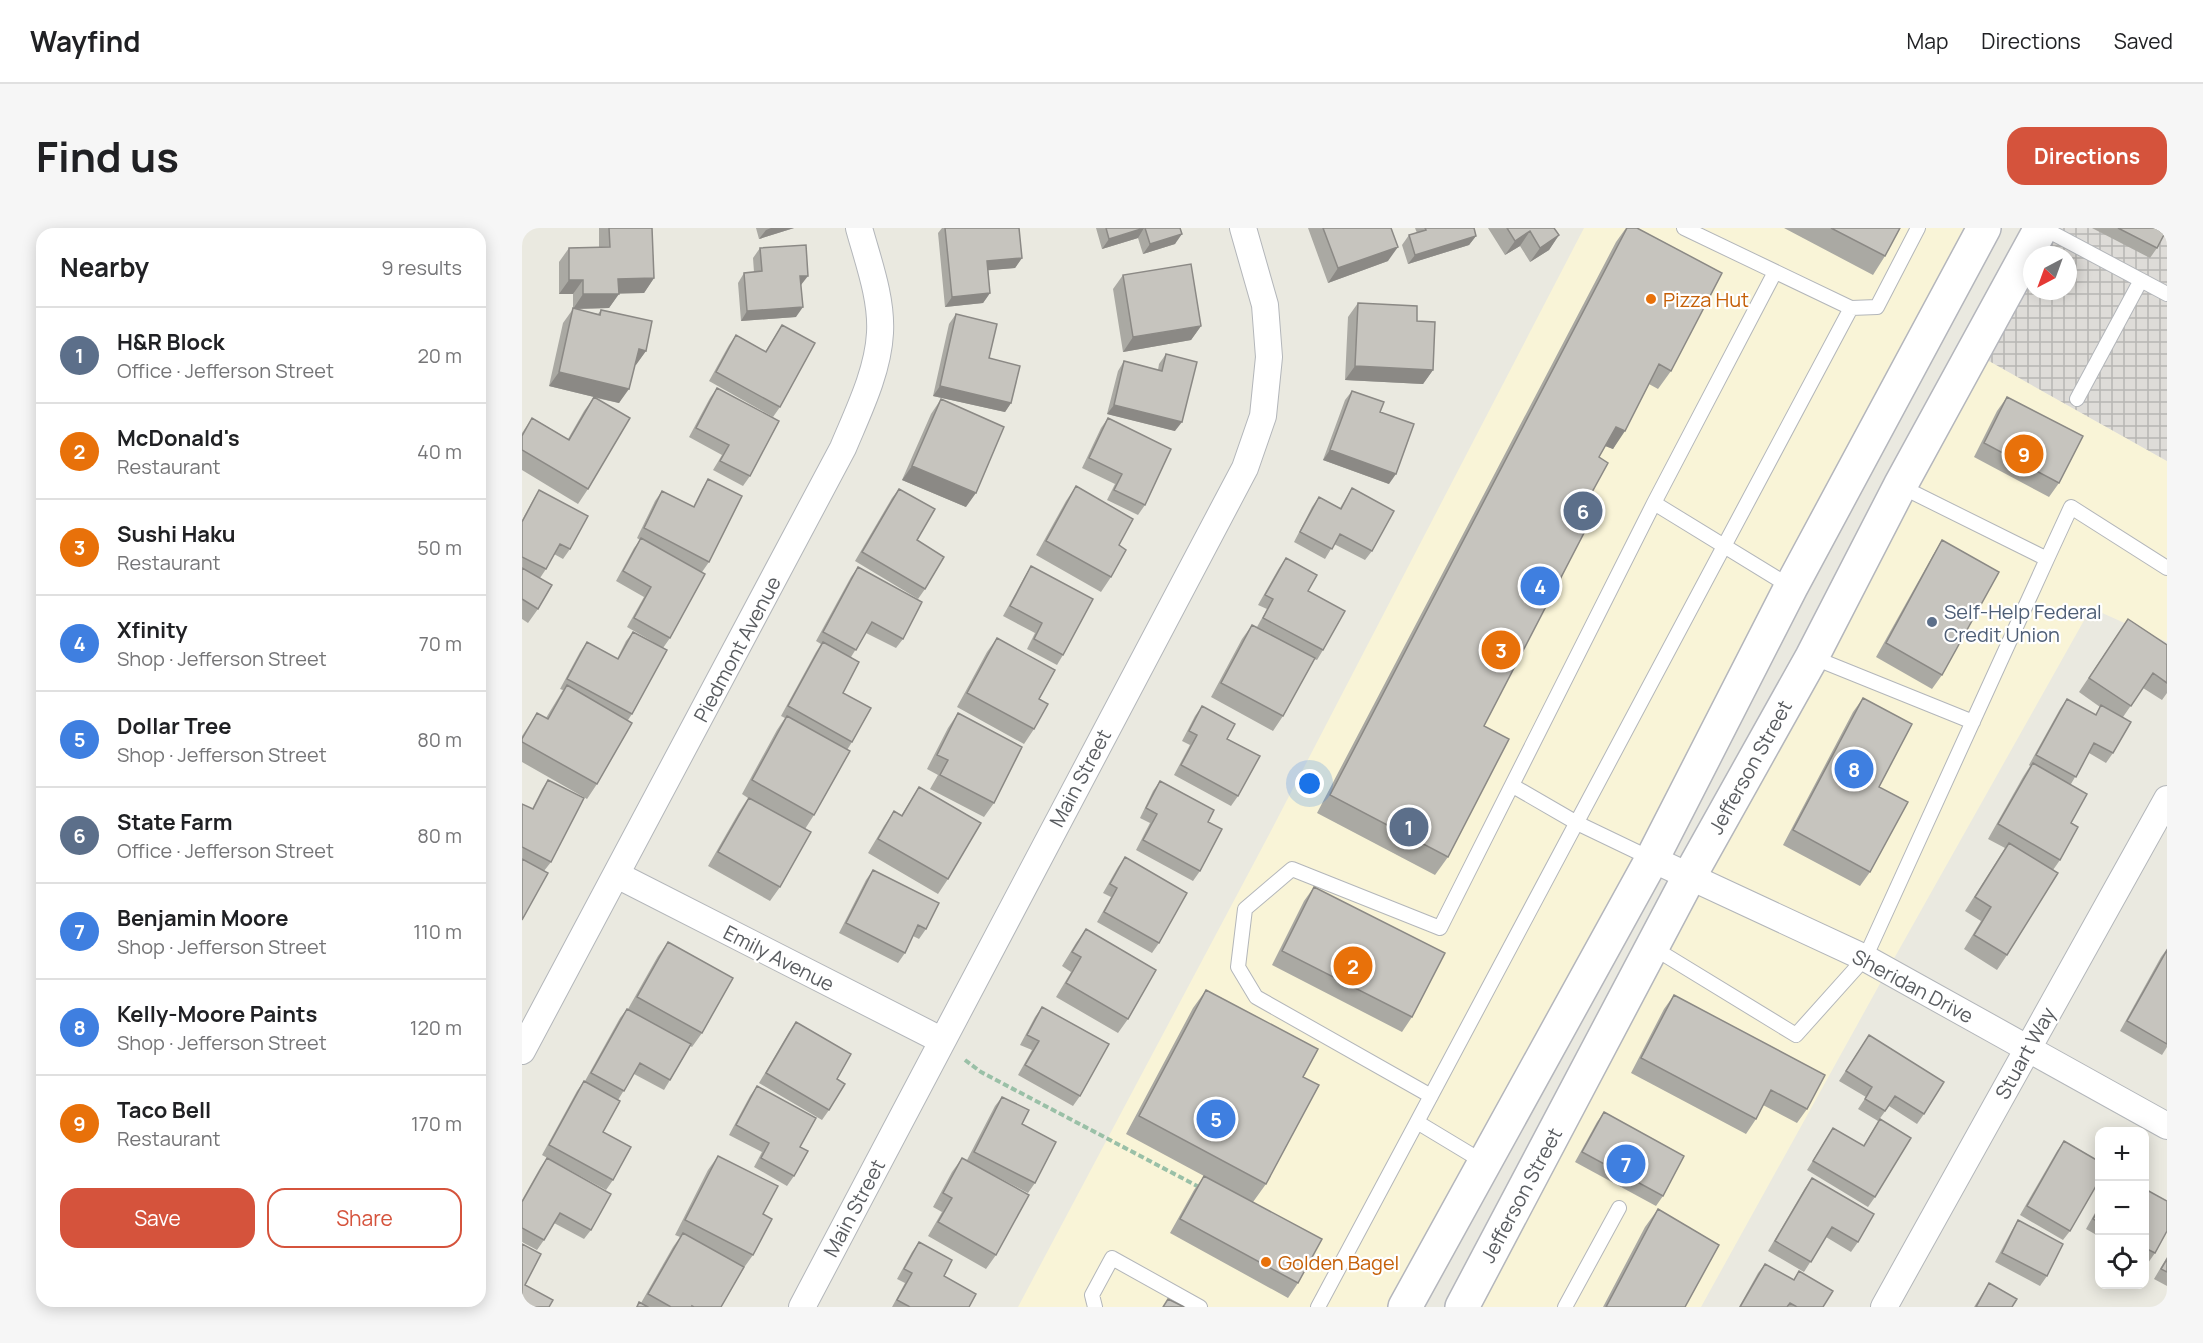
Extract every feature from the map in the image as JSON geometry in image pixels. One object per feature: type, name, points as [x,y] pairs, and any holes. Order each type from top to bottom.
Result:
[{"type":"main road","points":[[1405,1307],[1652,859],[1791,587],[1984,228]]},
{"type":"main road","name":"Jefferson Street","points":[[1462,1307],[1689,876],[1812,657],[1900,486],[2042,228]]},
{"type":"street","name":"Piedmont Avenue","points":[[522,1051],[843,448],[873,368],[880,333],[877,298],[859,228]]},
{"type":"street","name":"Main Street","points":[[802,1307],[1245,468],[1263,416],[1269,357],[1265,305],[1243,228]]},
{"type":"street","name":"Stuart Way","points":[[1884,1307],[2167,799]]},
{"type":"street","name":"Sheridan Drive","points":[[1652,859],[1865,958],[2167,1126]]},
{"type":"street","name":"Emily Avenue","points":[[617,875],[941,1040]]},
{"type":"lane","points":[[1684,228],[1851,308],[1877,307],[1918,228]]},
{"type":"lane","points":[[2042,228],[2167,294]]},
{"type":"lane","points":[[1431,1096],[1256,997],[1238,967],[1245,909],[1292,869],[1440,928],[1654,503],[1775,272]]},
{"type":"lane","points":[[2077,399],[2141,280]]},
{"type":"lane","points":[[1318,1307],[1851,308]]},
{"type":"lane","points":[[1900,486],[2047,559]]},
{"type":"lane","points":[[1654,503],[1791,587]]},
{"type":"lane","points":[[1652,947],[1796,1035],[1865,958],[2072,507],[2167,568]]},
{"type":"lane","points":[[1812,657],[1972,722]]},
{"type":"lane","points":[[1513,786],[1577,823],[1652,859]]},
{"type":"lane","points":[[1417,1122],[1485,1163]]},
{"type":"lane","points":[[1565,1307],[1619,1208]]},
{"type":"lane","points":[[1095,1307],[1092,1295],[1112,1258],[1200,1307]]},
{"type":"path","points":[[941,1040],[981,1072],[1209,1193]]},
{"type":"shaded area","points":[[1584,228],[1984,228],[1405,1307],[1018,1307],[1273,827]]},
{"type":"shaded area","points":[[2041,228],[2167,228],[2167,461],[1973,352],[2023,261],[2023,300],[2077,300],[2077,246],[2031,246]]},
{"type":"shaded area","points":[[1973,352],[2167,461],[2167,642],[2091,608],[1701,1307],[1462,1307]]},
{"type":"building","points":[[609,228],[652,228],[654,278],[618,279],[619,294],[583,294],[583,280],[569,280],[569,248],[610,247]]},
{"type":"building","points":[[945,228],[1019,228],[1022,258],[987,261],[990,293],[952,297]]},
{"type":"building","points":[[1106,228],[1144,228],[1109,239]]},
{"type":"building","points":[[1145,228],[1180,228],[1182,234],[1150,244]]},
{"type":"building","points":[[1323,228],[1391,228],[1398,247],[1338,268]]},
{"type":"building","points":[[1425,228],[1474,228],[1476,236],[1415,255],[1409,235],[1426,230]]},
{"type":"building","points":[[1507,228],[1554,228],[1559,235],[1540,248],[1530,231],[1515,241]]},
{"type":"building","points":[[1627,228],[1637,228],[1722,273],[1671,371],[1659,364],[1625,431],[1616,427],[1599,457],[1608,463],[1574,525],[1585,531],[1484,726],[1509,739],[1448,857],[1330,795]]},
{"type":"building","points":[[1831,228],[1900,228],[1885,256]]},
{"type":"building","points":[[2118,228],[2167,228],[2167,229],[2157,248]]},
{"type":"building","points":[[806,245],[808,276],[800,276],[803,307],[747,311],[744,273],[762,271],[760,248]]},
{"type":"building","points":[[1191,264],[1201,326],[1133,337],[1123,275]]},
{"type":"building","points":[[1358,303],[1417,306],[1417,321],[1435,322],[1433,370],[1355,366]]},
{"type":"building","points":[[573,308],[600,315],[601,310],[652,321],[646,351],[639,349],[629,389],[559,372]]},
{"type":"building","points":[[956,314],[997,324],[989,358],[1020,366],[1011,403],[940,386]]},
{"type":"building","points":[[782,325],[815,343],[780,407],[716,372],[736,335],[766,352]]},
{"type":"building","points":[[1166,354],[1197,362],[1182,422],[1114,405],[1124,361],[1162,371]]},
{"type":"building","points":[[717,388],[779,421],[750,476],[720,461],[729,445],[696,428]]},
{"type":"building","points":[[1352,391],[1384,402],[1380,412],[1414,424],[1396,474],[1330,450]]},
{"type":"building","points":[[594,397],[630,418],[588,489],[522,450],[522,436],[532,418],[569,440]]},
{"type":"building","points":[[2007,397],[2083,436],[2059,483],[1984,443]]},
{"type":"building","points":[[941,399],[1004,427],[976,493],[912,466]]},
{"type":"building","points":[[1108,418],[1171,449],[1145,505],[1114,490],[1122,474],[1089,458]]},
{"type":"building","points":[[708,479],[742,496],[709,562],[644,528],[662,491],[694,507]]},
{"type":"building","points":[[1076,486],[1133,519],[1119,545],[1126,550],[1111,577],[1046,541]]},
{"type":"building","points":[[1352,488],[1394,511],[1372,551],[1340,534],[1332,549],[1300,532],[1319,497],[1341,509]]},
{"type":"building","points":[[899,489],[935,509],[917,540],[944,557],[925,589],[862,552]]},
{"type":"building","points":[[539,490],[588,516],[570,549],[560,544],[546,569],[522,557],[522,522]]},
{"type":"building","points":[[641,538],[705,574],[670,638],[634,618],[651,587],[623,571]]},
{"type":"building","name":"Self-Help Federal Credit Union","points":[[1942,540],[1999,572],[1942,675],[1886,643]]},
{"type":"building","points":[[1286,558],[1317,575],[1308,591],[1345,611],[1323,650],[1263,618],[1273,599],[1265,595]]},
{"type":"building","points":[[1031,566],[1093,599],[1063,655],[1034,639],[1042,623],[1010,606]]},
{"type":"building","points":[[858,567],[922,602],[903,639],[872,622],[856,650],[823,632]]},
{"type":"building","points":[[522,568],[552,585],[538,609],[522,599]]},
{"type":"building","points":[[2128,619],[2167,645],[2167,683],[2153,673],[2131,706],[2089,678]]},
{"type":"building","points":[[1252,625],[1315,658],[1283,716],[1221,683]]},
{"type":"building","points":[[633,632],[667,650],[632,714],[567,679],[587,642],[618,659]]},
{"type":"building","points":[[997,638],[1055,670],[1039,699],[1048,704],[1034,729],[967,693]]},
{"type":"building","points":[[823,642],[859,662],[843,693],[871,708],[852,742],[788,706]]},
{"type":"building","points":[[567,685],[632,723],[597,784],[522,742],[537,713],[548,719]]},
{"type":"building","points":[[1863,698],[1912,724],[1879,787],[1908,802],[1870,872],[1793,830]]},
{"type":"building","points":[[2067,699],[2096,715],[2101,705],[2131,722],[2113,753],[2094,743],[2076,777],[2036,755]]},
{"type":"building","points":[[1202,706],[1235,724],[1227,739],[1260,756],[1238,796],[1181,765],[1197,735],[1189,731]]},
{"type":"building","points":[[958,713],[1022,747],[994,803],[940,775],[948,760],[937,755]]},
{"type":"building","points":[[787,716],[850,751],[814,815],[752,780]]},
{"type":"building","points":[[2033,763],[2087,794],[2071,823],[2078,827],[2060,860],[1998,824]]},
{"type":"building","points":[[548,780],[584,798],[551,862],[522,847],[522,804],[533,809]]},
{"type":"building","points":[[1160,781],[1214,810],[1208,822],[1222,829],[1200,871],[1143,840],[1157,814],[1146,808]]},
{"type":"building","points":[[919,787],[981,823],[948,879],[878,839],[894,811],[902,816]]},
{"type":"building","points":[[749,798],[811,832],[780,887],[718,852]]},
{"type":"building","points":[[2009,843],[2058,873],[2007,955],[1974,935],[1991,907],[1975,897]]},
{"type":"building","points":[[1125,857],[1187,893],[1159,943],[1104,912],[1117,888],[1110,884]]},
{"type":"building","points":[[522,859],[548,873],[522,920]]},
{"type":"building","points":[[873,870],[939,903],[926,929],[918,925],[905,953],[846,923]]},
{"type":"building","points":[[1314,887],[1445,953],[1412,1017],[1282,951]]},
{"type":"building","points":[[1086,929],[1156,970],[1128,1019],[1066,983],[1081,957],[1072,952]]},
{"type":"building","points":[[668,942],[733,978],[702,1033],[637,997]]},
{"type":"building","points":[[2167,950],[2167,1044],[2127,1021]]},
{"type":"building","points":[[1206,990],[1318,1049],[1303,1077],[1319,1085],[1266,1184],[1139,1116]]},
{"type":"building","points":[[1674,995],[1825,1075],[1807,1109],[1771,1090],[1756,1119],[1641,1058]]},
{"type":"building","points":[[1042,1007],[1109,1044],[1080,1096],[1025,1065],[1039,1041],[1027,1035]]},
{"type":"building","points":[[627,1009],[691,1044],[670,1080],[640,1063],[624,1091],[591,1073]]},
{"type":"building","points":[[796,1022],[851,1054],[837,1079],[845,1084],[829,1110],[766,1073]]},
{"type":"building","points":[[1869,1035],[1944,1082],[1924,1114],[1895,1096],[1885,1111],[1865,1099],[1872,1087],[1846,1071]]},
{"type":"building","points":[[584,1081],[620,1101],[603,1132],[631,1147],[613,1180],[549,1145]]},
{"type":"building","points":[[757,1086],[816,1118],[800,1147],[808,1151],[794,1176],[761,1158],[769,1143],[736,1125]]},
{"type":"building","points":[[1002,1097],[1029,1110],[1022,1124],[1056,1142],[1035,1183],[974,1152]]},
{"type":"building","points":[[1604,1112],[1684,1156],[1663,1196],[1582,1152]]},
{"type":"building","points":[[1880,1119],[1911,1138],[1875,1197],[1813,1161],[1833,1128],[1864,1146]]},
{"type":"building","points":[[2064,1141],[2095,1159],[2095,1188],[2070,1231],[2027,1206]]},
{"type":"building","points":[[718,1156],[778,1186],[763,1214],[772,1219],[753,1255],[685,1220]]},
{"type":"building","points":[[547,1158],[611,1194],[591,1230],[560,1213],[544,1240],[522,1228],[522,1202]]},
{"type":"building","points":[[962,1158],[1029,1195],[996,1255],[938,1222],[952,1198],[943,1193]]},
{"type":"building","points":[[1204,1176],[1322,1239],[1298,1283],[1180,1219]]},
{"type":"building","points":[[1812,1178],[1874,1214],[1858,1242],[1832,1227],[1811,1262],[1775,1241]]},
{"type":"building","points":[[2149,1191],[2167,1201],[2167,1231],[2155,1253],[2149,1250]]},
{"type":"building","points":[[1658,1209],[1719,1245],[1685,1307],[1606,1307]]},
{"type":"building","points":[[2018,1220],[2063,1244],[2047,1276],[2002,1253]]},
{"type":"building","points":[[683,1233],[744,1267],[721,1307],[671,1307],[648,1294]]},
{"type":"building","points":[[919,1242],[952,1260],[944,1276],[976,1294],[969,1307],[910,1307],[897,1300],[912,1273],[904,1269]]},
{"type":"building","points":[[522,1244],[541,1254],[525,1285],[553,1300],[549,1307],[522,1307]]},
{"type":"building","points":[[2167,1259],[2167,1272],[2161,1269]]},
{"type":"building","points":[[1765,1264],[1794,1280],[1799,1271],[1833,1291],[1823,1307],[1797,1307],[1790,1303],[1787,1307],[1740,1307]]},
{"type":"building","points":[[1989,1283],[2017,1299],[2012,1307],[1976,1307]]},
{"type":"building","points":[[1168,1299],[1184,1307],[1163,1307]]},
{"type":"building","points":[[639,1302],[648,1307],[637,1307]]},
{"type":"place","name":"Pizza Hut","points":[[1651,299]]},
{"type":"place","name":"Taco Bell","points":[[2024,454]]},
{"type":"place","name":"State Farm","points":[[1583,511]]},
{"type":"place","name":"Xfinity","points":[[1540,586]]},
{"type":"place","name":"Self-Help Federal Credit Union","points":[[1932,622]]},
{"type":"place","name":"Sushi Haku","points":[[1501,650]]},
{"type":"place","name":"Kelly-Moore Paints","points":[[1854,769]]},
{"type":"place","name":"H&R Block","points":[[1409,827]]},
{"type":"place","name":"McDonald's","points":[[1353,966]]},
{"type":"place","name":"Dollar Tree","points":[[1216,1119]]},
{"type":"place","name":"Benjamin Moore","points":[[1626,1164]]},
{"type":"place","name":"Golden Bagel","points":[[1266,1262]]}]
